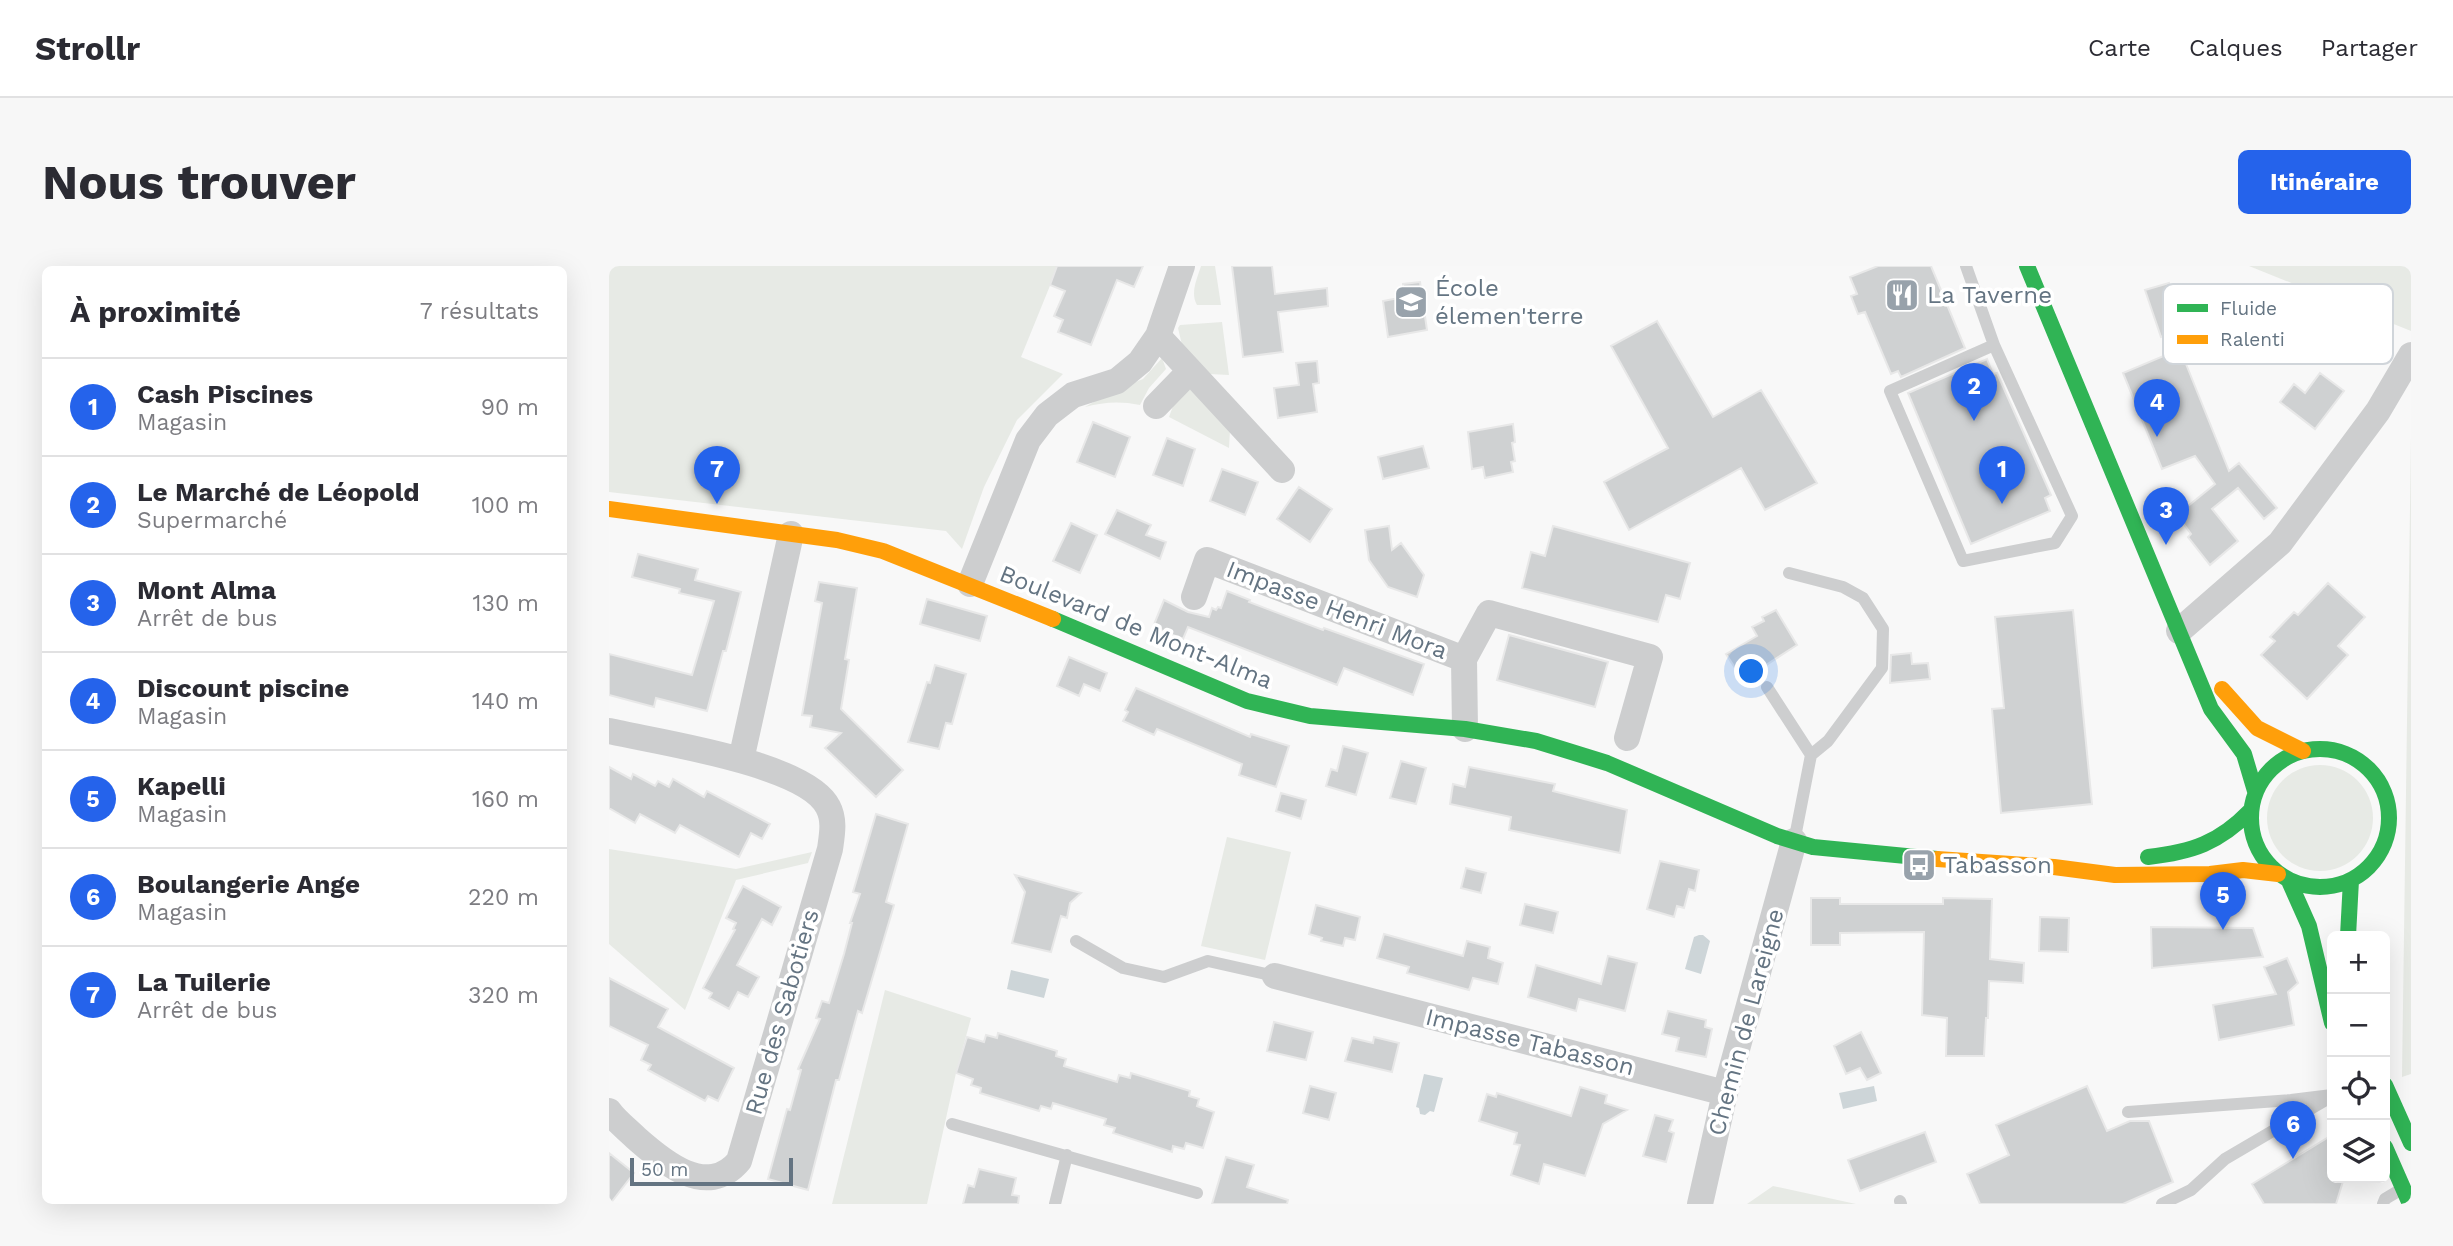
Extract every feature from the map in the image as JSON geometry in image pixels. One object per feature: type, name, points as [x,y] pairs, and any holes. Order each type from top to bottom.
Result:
[{"type":"street","points":[[970,584],[1028,440],[1047,415],[1073,395],[1117,381],[1139,362],[1158,336],[1182,266]]},
{"type":"street","points":[[2027,266],[2211,709],[2244,754],[2255,791]]},
{"type":"street","points":[[1158,336],[1282,470]]},
{"type":"street","points":[[2179,631],[2280,543],[2378,411],[2411,355]]},
{"type":"street","points":[[1156,406],[1190,371]]},
{"type":"street","name":"Boulevard de Mont-Alma","points":[[609,509],[837,540],[883,551],[970,584],[1247,701],[1310,716],[1465,729],[1537,741],[1596,759],[1777,836],[1823,848],[1989,864],[2054,867],[2115,875],[2210,874],[2243,870],[2283,877]]},
{"type":"street","points":[[741,760],[791,534]]},
{"type":"street","name":"Impasse Henri Mora","points":[[1194,597],[1207,560],[1464,659]]},
{"type":"street","points":[[1465,729],[1464,659],[1489,613],[1650,657],[1627,738]]},
{"type":"street","points":[[2179,631],[2231,701],[2257,728],[2303,751]]},
{"type":"street","name":"Rue des Sabotiers","points":[[609,732],[741,760],[797,779],[814,791],[828,806],[833,827],[830,849],[739,1161],[723,1174],[697,1177],[673,1167],[652,1152],[609,1111]]},
{"type":"street","points":[[2283,877],[2309,887],[2331,887],[2351,880],[2377,858],[2385,843],[2389,824],[2388,806],[2382,788],[2372,773],[2358,760],[2341,752],[2322,749],[2303,751],[2283,759],[2267,773],[2255,791],[2250,811],[2252,835],[2262,857],[2283,877],[2309,926],[2327,1002]]},
{"type":"street","points":[[2372,773],[2399,777]]},
{"type":"street","name":"Boulevard de Mont-Alma","points":[[2054,867],[2168,855],[2205,847],[2233,829],[2250,811]]},
{"type":"street","points":[[2385,843],[2402,830]]},
{"type":"street","name":"Chemin de Lareigne","points":[[1700,1204],[1725,1093],[1794,841]]},
{"type":"street","points":[[2348,931],[2351,880]]},
{"type":"street","name":"Impasse Tabasson","points":[[1275,976],[1338,980],[1725,1093]]},
{"type":"street","points":[[2391,1108],[2411,1143]]},
{"type":"street","points":[[2390,1161],[2402,1195]]},
{"type":"lane","points":[[1966,266],[1994,345],[2072,516],[2055,543],[1963,561],[1890,391],[1994,345]]},
{"type":"lane","points":[[1789,573],[1843,587],[1863,598],[1883,629],[1882,668],[1828,741],[1811,755],[1794,841]]},
{"type":"lane","points":[[1766,687],[1811,755]]},
{"type":"lane","points":[[1076,941],[1123,968],[1164,977],[1208,961],[1275,976]]},
{"type":"lane","points":[[2128,1112],[2327,1096]]},
{"type":"lane","points":[[2162,1204],[2191,1190],[2225,1159],[2327,1099]]},
{"type":"lane","points":[[952,1124],[1197,1192]]},
{"type":"lane","points":[[1055,1204],[1067,1155]]},
{"type":"shaded area","points":[[609,266],[1058,266],[1021,357],[1063,374],[1017,420],[984,487],[962,549],[946,531],[609,492]]},
{"type":"shaded area","points":[[1201,266],[1215,266],[1221,305],[1197,305],[1194,291]]},
{"type":"shaded area","points":[[2249,266],[2411,266],[2411,331],[2393,324],[2393,284],[2294,284]]},
{"type":"shaded area","points":[[1222,322],[1229,375],[1209,374],[1182,345],[1178,328],[1180,325]]},
{"type":"shaded area","points":[[1162,358],[1166,369],[1149,388],[1140,405],[1112,403],[1085,407],[1113,391],[1143,379]]},
{"type":"shaded area","points":[[1187,389],[1199,392],[1230,430],[1229,448],[1169,417],[1177,395]]},
{"type":"shaded area","points":[[2411,436],[2411,1074],[2402,1077]]},
{"type":"shaded area","points":[[2320,765],[2340,769],[2357,781],[2369,798],[2373,818],[2369,838],[2357,855],[2340,867],[2320,871],[2300,867],[2283,855],[2271,838],[2267,818],[2271,798],[2283,781],[2300,769]]},
{"type":"shaded area","points":[[1227,837],[1291,852],[1265,960],[1201,946]]},
{"type":"shaded area","points":[[609,849],[736,869],[812,852],[808,863],[736,880],[685,1010],[609,944]]},
{"type":"shaded area","points":[[1699,935],[1710,941],[1701,974],[1685,969],[1694,937]]},
{"type":"shaded area","points":[[1011,970],[1049,979],[1044,998],[1007,989]]},
{"type":"shaded area","points":[[885,990],[971,1018],[927,1204],[832,1204]]},
{"type":"shaded area","points":[[1424,1074],[1443,1078],[1434,1112],[1430,1111],[1425,1115],[1420,1114],[1419,1108],[1416,1107]]},
{"type":"shaded area","points":[[1874,1086],[1877,1101],[1843,1109],[1839,1093]]},
{"type":"shaded area","points":[[1773,1186],[1856,1204],[1747,1204]]},
{"type":"building","points":[[1057,266],[1143,266],[1134,287],[1117,280],[1091,345],[1058,332],[1063,320],[1054,316],[1065,291],[1050,285]]},
{"type":"building","points":[[1232,266],[1272,266],[1275,294],[1327,288],[1328,306],[1278,312],[1283,352],[1243,357]]},
{"type":"building","points":[[1878,266],[1931,266],[1965,348],[1901,377],[1898,371],[1891,374],[1865,312],[1858,314],[1851,296],[1857,294],[1850,277]]},
{"type":"building","points":[[1420,282],[1427,330],[1388,337],[1383,301],[1404,297],[1403,284]]},
{"type":"building","points":[[2163,285],[2163,336],[2161,337],[2145,290]]},
{"type":"building","points":[[1657,321],[1713,417],[1761,390],[1817,483],[1765,510],[1741,468],[1629,530],[1604,482],[1668,448],[1611,346]]},
{"type":"building","points":[[2163,356],[2163,364],[2186,364],[2229,471],[2239,463],[2277,508],[2264,519],[2238,488],[2212,509],[2238,541],[2210,565],[2188,537],[2191,534],[2177,515],[2215,484],[2195,456],[2162,469],[2123,373]]},
{"type":"building","points":[[1987,359],[1993,374],[1997,373],[2051,495],[2045,498],[2050,511],[1971,544],[1908,393]]},
{"type":"building","points":[[1317,361],[1319,383],[1313,384],[1317,412],[1278,418],[1274,388],[1299,385],[1296,363]]},
{"type":"building","points":[[2320,373],[2344,391],[2315,429],[2280,402],[2294,384],[2305,393]]},
{"type":"building","points":[[1093,422],[1130,437],[1115,477],[1077,462]]},
{"type":"building","points":[[1513,424],[1513,472],[1485,478],[1483,467],[1472,469],[1468,432]]},
{"type":"building","points":[[1167,438],[1195,449],[1183,486],[1153,475]]},
{"type":"building","points":[[1423,446],[1429,468],[1383,479],[1378,457]]},
{"type":"building","points":[[1222,469],[1258,482],[1245,515],[1210,501]]},
{"type":"building","points":[[1299,487],[1332,509],[1310,542],[1277,519]]},
{"type":"building","points":[[1117,510],[1151,525],[1146,535],[1166,542],[1160,559],[1105,534]]},
{"type":"building","points":[[1071,523],[1097,535],[1080,573],[1053,561]]},
{"type":"building","points":[[1389,526],[1392,550],[1401,543],[1424,575],[1417,597],[1388,587],[1369,560],[1365,530]]},
{"type":"building","points":[[1553,526],[1690,563],[1680,599],[1666,595],[1658,622],[1522,588],[1531,552],[1545,556]]},
{"type":"building","points":[[638,554],[698,569],[695,580],[741,592],[707,711],[656,698],[654,707],[609,695],[609,654],[692,675],[714,601],[679,593],[680,589],[632,577]]},
{"type":"building","points":[[819,582],[857,588],[845,659],[849,660],[841,709],[903,770],[876,797],[825,748],[841,733],[810,727],[812,716],[802,715],[822,603],[815,601]]},
{"type":"building","points":[[2328,583],[2365,617],[2338,646],[2348,655],[2307,699],[2261,655],[2275,641],[2270,637],[2294,612],[2298,615]]},
{"type":"building","points":[[1227,591],[1323,630],[1324,628],[1424,664],[1413,695],[1344,668],[1337,685],[1188,627],[1183,639],[1153,627],[1164,600],[1188,612],[1209,617],[1212,608],[1221,608]]},
{"type":"building","points":[[927,599],[987,616],[980,641],[920,624]]},
{"type":"building","points":[[1776,610],[1797,645],[1743,680],[1726,654],[1757,636],[1752,627],[1764,621],[1762,617]]},
{"type":"building","points":[[2073,610],[2092,804],[2001,813],[1992,709],[2004,708],[1995,617]]},
{"type":"building","points":[[1509,635],[1608,662],[1595,707],[1497,680]]},
{"type":"building","points":[[1911,653],[1912,664],[1928,663],[1930,679],[1890,683],[1891,655]]},
{"type":"building","points":[[1069,657],[1107,673],[1100,691],[1084,684],[1079,696],[1057,686]]},
{"type":"building","points":[[935,665],[966,674],[952,724],[946,723],[939,749],[908,742]]},
{"type":"building","points":[[1136,688],[1250,737],[1251,734],[1289,746],[1276,787],[1239,775],[1242,764],[1157,729],[1154,735],[1123,721],[1128,712],[1125,710]]},
{"type":"building","points":[[1343,746],[1368,753],[1356,795],[1326,786],[1331,769],[1337,771]]},
{"type":"building","points":[[1401,761],[1426,768],[1416,804],[1390,798]]},
{"type":"building","points":[[609,767],[631,779],[633,774],[655,786],[658,781],[669,787],[673,779],[704,797],[707,791],[770,824],[762,839],[751,833],[739,857],[680,825],[675,833],[640,814],[635,823],[609,808]]},
{"type":"building","points":[[1469,767],[1555,784],[1553,791],[1627,810],[1620,853],[1509,830],[1511,817],[1450,804],[1453,784],[1465,787]]},
{"type":"building","points":[[1281,793],[1306,800],[1301,819],[1276,811]]},
{"type":"building","points":[[876,814],[908,824],[886,902],[894,905],[862,1013],[858,1011],[839,1080],[836,1080],[808,1190],[768,1179],[801,1070],[798,1069],[820,1019],[816,1018],[822,1001],[829,1003],[844,954],[850,923],[860,894],[853,892]]},
{"type":"building","points":[[1660,861],[1699,870],[1695,891],[1689,889],[1684,908],[1677,906],[1674,917],[1647,909]]},
{"type":"building","points":[[1466,868],[1486,873],[1481,893],[1461,888]]},
{"type":"building","points":[[1015,875],[1081,893],[1070,903],[1067,918],[1061,916],[1051,952],[1012,943],[1025,892]]},
{"type":"building","points":[[743,886],[781,907],[772,925],[762,919],[737,965],[759,977],[748,997],[738,992],[729,1009],[709,998],[712,993],[703,988],[735,930],[733,929],[736,923],[726,918]]},
{"type":"building","points":[[1811,898],[1840,898],[1840,904],[1943,904],[1943,898],[1992,899],[1990,959],[2024,963],[2023,983],[1989,981],[1984,1056],[1946,1056],[1947,1018],[1922,1015],[1924,932],[1840,933],[1840,945],[1811,945]]},
{"type":"building","points":[[1525,904],[1558,912],[1553,933],[1520,925]]},
{"type":"building","points":[[1316,905],[1360,917],[1355,940],[1345,938],[1343,946],[1321,941],[1322,938],[1309,934]]},
{"type":"building","points":[[2040,917],[2069,918],[2068,952],[2039,951]]},
{"type":"building","points":[[2151,927],[2253,928],[2263,957],[2152,968]]},
{"type":"building","points":[[1384,934],[1463,956],[1467,941],[1490,947],[1488,958],[1503,963],[1498,984],[1473,978],[1469,990],[1407,973],[1409,967],[1377,958]]},
{"type":"building","points":[[1608,956],[1637,963],[1625,1011],[1579,999],[1576,1011],[1528,997],[1536,965],[1601,984]]},
{"type":"building","points":[[2287,958],[2298,983],[2288,992],[2294,1025],[2219,1040],[2213,1005],[2276,994],[2264,967]]},
{"type":"building","points":[[609,978],[668,1009],[658,1027],[734,1068],[718,1101],[708,1096],[705,1101],[648,1070],[651,1065],[641,1060],[648,1045],[609,1026]]},
{"type":"building","points":[[1668,1011],[1706,1020],[1705,1027],[1712,1029],[1706,1057],[1676,1051],[1679,1038],[1662,1034]]},
{"type":"building","points":[[1274,1022],[1313,1032],[1306,1060],[1267,1051]]},
{"type":"building","points":[[1861,1032],[1881,1073],[1867,1080],[1860,1068],[1846,1074],[1834,1046]]},
{"type":"building","points":[[998,1033],[1057,1051],[1056,1056],[1066,1059],[1064,1066],[1117,1082],[1119,1075],[1130,1078],[1131,1073],[1190,1091],[1189,1096],[1199,1099],[1197,1106],[1214,1112],[1203,1148],[1186,1143],[1184,1149],[1173,1146],[1172,1152],[1113,1133],[1115,1128],[1104,1125],[1106,1119],[1053,1103],[1051,1109],[1041,1106],[1039,1111],[980,1093],[981,1088],[971,1085],[973,1079],[956,1073],[967,1037],[984,1042],[986,1035],[997,1038]]},
{"type":"building","points":[[1374,1037],[1399,1043],[1392,1072],[1345,1061],[1352,1038],[1373,1043]]},
{"type":"building","points":[[1310,1086],[1336,1093],[1329,1120],[1303,1113]]},
{"type":"building","points":[[2087,1086],[2107,1131],[2130,1121],[2149,1121],[2173,1182],[2123,1204],[1980,1204],[1967,1174],[2009,1155],[1996,1125]]},
{"type":"building","points":[[1580,1087],[1607,1095],[1605,1103],[1627,1110],[1603,1124],[1585,1176],[1544,1164],[1539,1184],[1511,1175],[1520,1145],[1514,1144],[1517,1133],[1479,1121],[1487,1094],[1496,1097],[1497,1093],[1571,1116]]},
{"type":"building","points":[[1655,1115],[1673,1120],[1669,1131],[1674,1133],[1666,1162],[1643,1156]]},
{"type":"building","points":[[1925,1132],[1936,1162],[1860,1191],[1848,1160]]},
{"type":"building","points":[[2327,1138],[2327,1183],[2342,1183],[2336,1204],[2264,1204],[2252,1184]]},
{"type":"building","points":[[609,1153],[634,1173],[610,1204],[609,1204]]},
{"type":"building","points":[[1226,1157],[1254,1165],[1247,1187],[1288,1200],[1287,1204],[1212,1204]]},
{"type":"building","points":[[979,1169],[1016,1178],[1012,1195],[1019,1196],[1018,1204],[963,1204],[968,1185],[974,1187]]},
{"type":"traffic: fast","points":[[2027,266],[2211,709],[2244,754],[2255,791]]},
{"type":"traffic: fast","points":[[1053,619],[1247,701],[1310,716],[1465,729],[1536,741],[1607,763],[1777,836],[1813,847],[1937,859]]},
{"type":"traffic: fast","points":[[2320,749],[2346,754],[2369,769],[2384,792],[2389,818],[2384,844],[2369,867],[2346,882],[2320,887],[2294,882],[2271,867],[2256,844],[2251,818],[2256,792],[2271,769],[2294,754],[2320,749]]},
{"type":"traffic: fast","points":[[2148,857],[2204,844],[2227,831],[2250,811]]},
{"type":"traffic: fast","points":[[2348,931],[2351,880]]},
{"type":"traffic: fast","points":[[2289,881],[2309,926],[2327,1002]]},
{"type":"traffic: fast","points":[[2390,1096],[2411,1143]]},
{"type":"traffic: fast","points":[[2390,1158],[2410,1204]]},
{"type":"traffic: slow","points":[[609,509],[837,540],[883,551],[1053,619]]},
{"type":"traffic: slow","points":[[2222,689],[2257,728],[2303,751]]},
{"type":"traffic: slow","points":[[1937,859],[2054,867],[2115,875],[2210,874],[2243,870],[2278,874]]},
{"type":"place","name":"La Taverne","points":[[1902,295]]},
{"type":"place","name":"École élemen'terre","points":[[1411,302]]},
{"type":"place","name":"Le Marché de Léopold","points":[[1974,421]]},
{"type":"place","name":"Discount piscine","points":[[2157,437]]},
{"type":"place","name":"La Tuilerie","points":[[717,504]]},
{"type":"place","name":"Cash Piscines","points":[[2002,504]]},
{"type":"place","name":"Mont Alma","points":[[2166,545]]},
{"type":"place","name":"Tabasson","points":[[1919,865]]},
{"type":"place","name":"Kapelli","points":[[2223,930]]},
{"type":"place","name":"Boulangerie Ange","points":[[2293,1159]]}]
